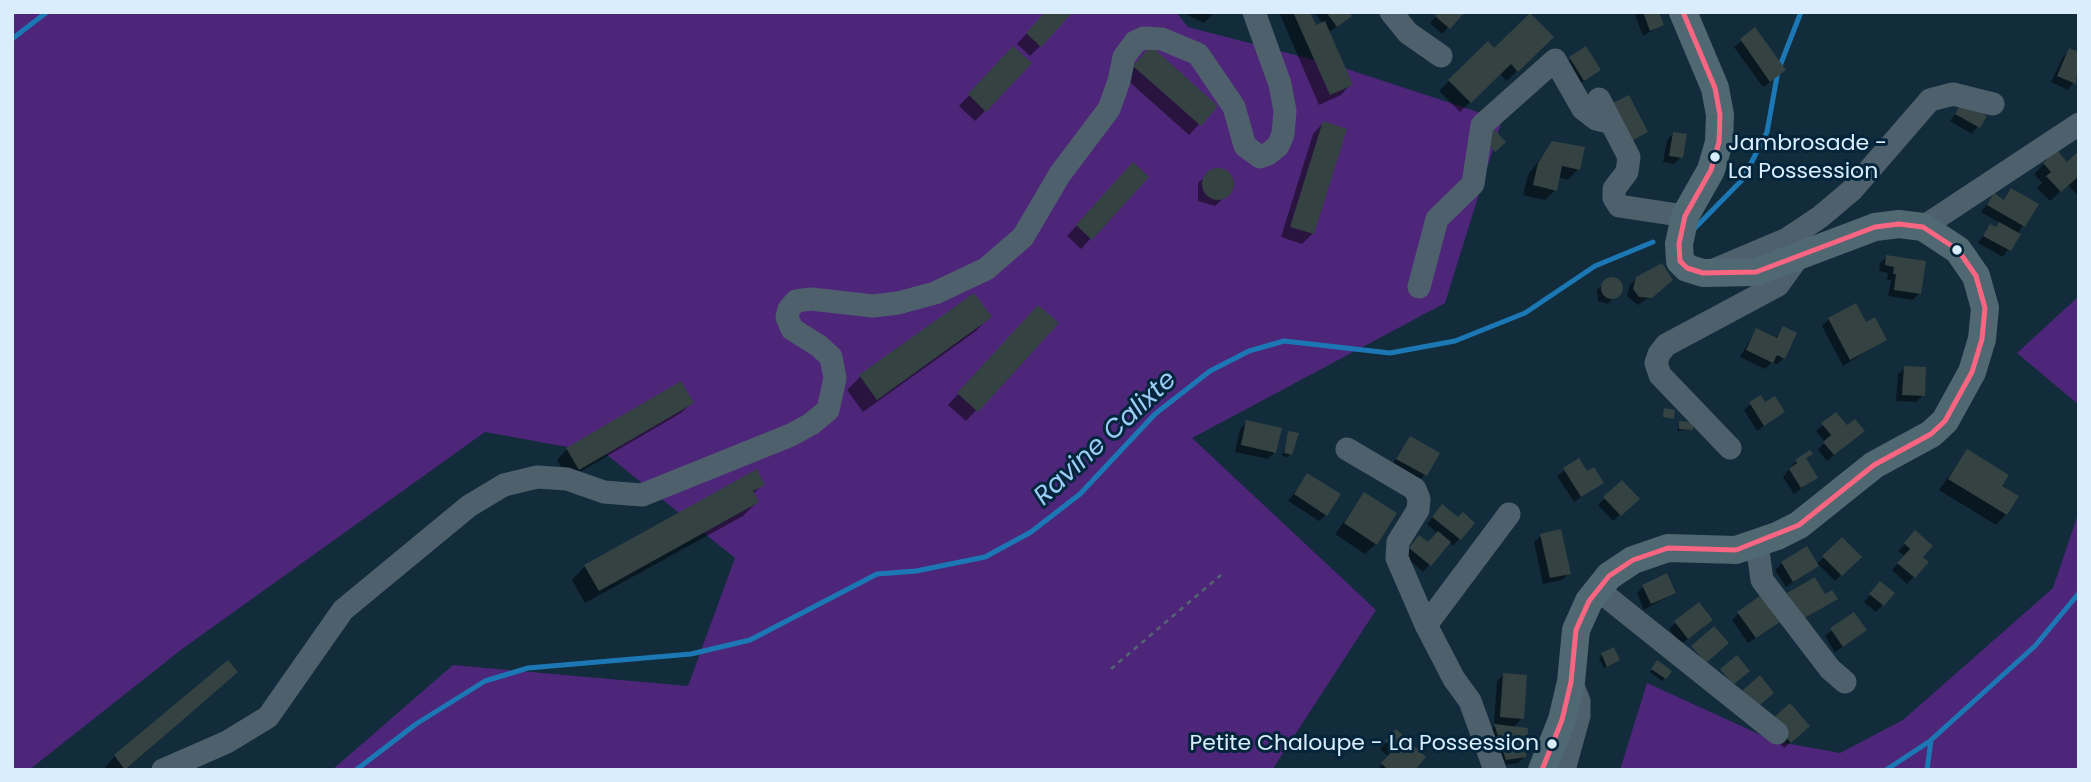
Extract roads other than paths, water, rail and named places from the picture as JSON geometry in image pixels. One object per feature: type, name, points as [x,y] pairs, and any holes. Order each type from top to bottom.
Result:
[{"type":"main road","points":[[1542,770],[1562,720],[1571,682],[1576,630],[1597,589],[1609,576],[1633,560],[1668,548],[1736,550],[1757,544],[1799,525],[1874,465],[1931,434],[1945,421],[1960,397],[1982,339],[1985,308],[1976,276],[1958,250],[1923,227],[1899,224],[1875,227],[1756,272],[1703,273],[1687,268],[1680,261],[1679,244],[1685,216],[1711,170],[1719,142],[1720,115],[1715,89],[1683,12]]},
{"type":"street","points":[[163,770],[228,742],[268,717],[343,610],[469,506],[504,485],[537,477],[567,479],[604,492],[642,495],[791,435],[811,424],[828,410],[835,378],[831,357],[792,329],[788,317],[789,309],[796,301],[811,299],[873,306],[898,303],[935,293],[986,269],[1023,237],[1060,174],[1109,109],[1127,49],[1135,42],[1144,38],[1163,39],[1198,54],[1234,107],[1245,146],[1260,157],[1268,154],[1278,146],[1283,134],[1285,111],[1280,84],[1254,12]]},
{"type":"street","points":[[1391,12],[1408,33],[1441,56]]},
{"type":"street","points":[[1419,287],[1437,219],[1473,184],[1482,125],[1555,60],[1583,109],[1595,119],[1611,123]]},
{"type":"street","points":[[1703,273],[1787,239],[1820,217],[1853,190],[1930,100],[1953,94],[1993,104]]},
{"type":"street","points":[[1599,99],[1630,164],[1614,189],[1614,198],[1619,206],[1685,216]]},
{"type":"street","points":[[1923,227],[2079,124]]},
{"type":"street","points":[[1730,448],[1660,375],[1656,363],[1659,354],[1666,345],[1778,285],[1799,256]]},
{"type":"street","points":[[1347,449],[1415,489],[1419,499],[1418,510],[1396,550],[1426,625],[1454,679],[1470,701],[1495,770]]},
{"type":"street","points":[[1426,625],[1509,514]]},
{"type":"street","points":[[1757,544],[1762,580],[1830,669],[1846,682]]},
{"type":"street","points":[[1597,589],[1777,733]]},
{"type":"street","points":[[1564,770],[1579,716],[1579,701],[1571,682]]},
{"type":"waterway","points":[[12,39],[47,12]]},
{"type":"waterway","name":"Ravine Calixte","points":[[1692,231],[1743,179],[1767,132],[1778,71],[1801,12]]},
{"type":"waterway","name":"Ravine Calixte","points":[[356,770],[416,724],[485,681],[528,668],[691,654],[750,640],[877,574],[916,571],[985,557],[1031,532],[1080,494],[1155,414],[1210,371],[1249,351],[1284,341],[1390,353],[1455,341],[1525,313],[1595,266],[1653,242]]},
{"type":"waterway","points":[[1927,770],[1931,740],[2035,646],[2079,593]]},
{"type":"waterway","points":[[1886,770],[1930,741]]},
{"type":"place","name":"Jambrosade - La Possession","points":[[1715,157]]},
{"type":"place","name":"Petite Chaloupe - La Possession","points":[[1552,744]]}]
